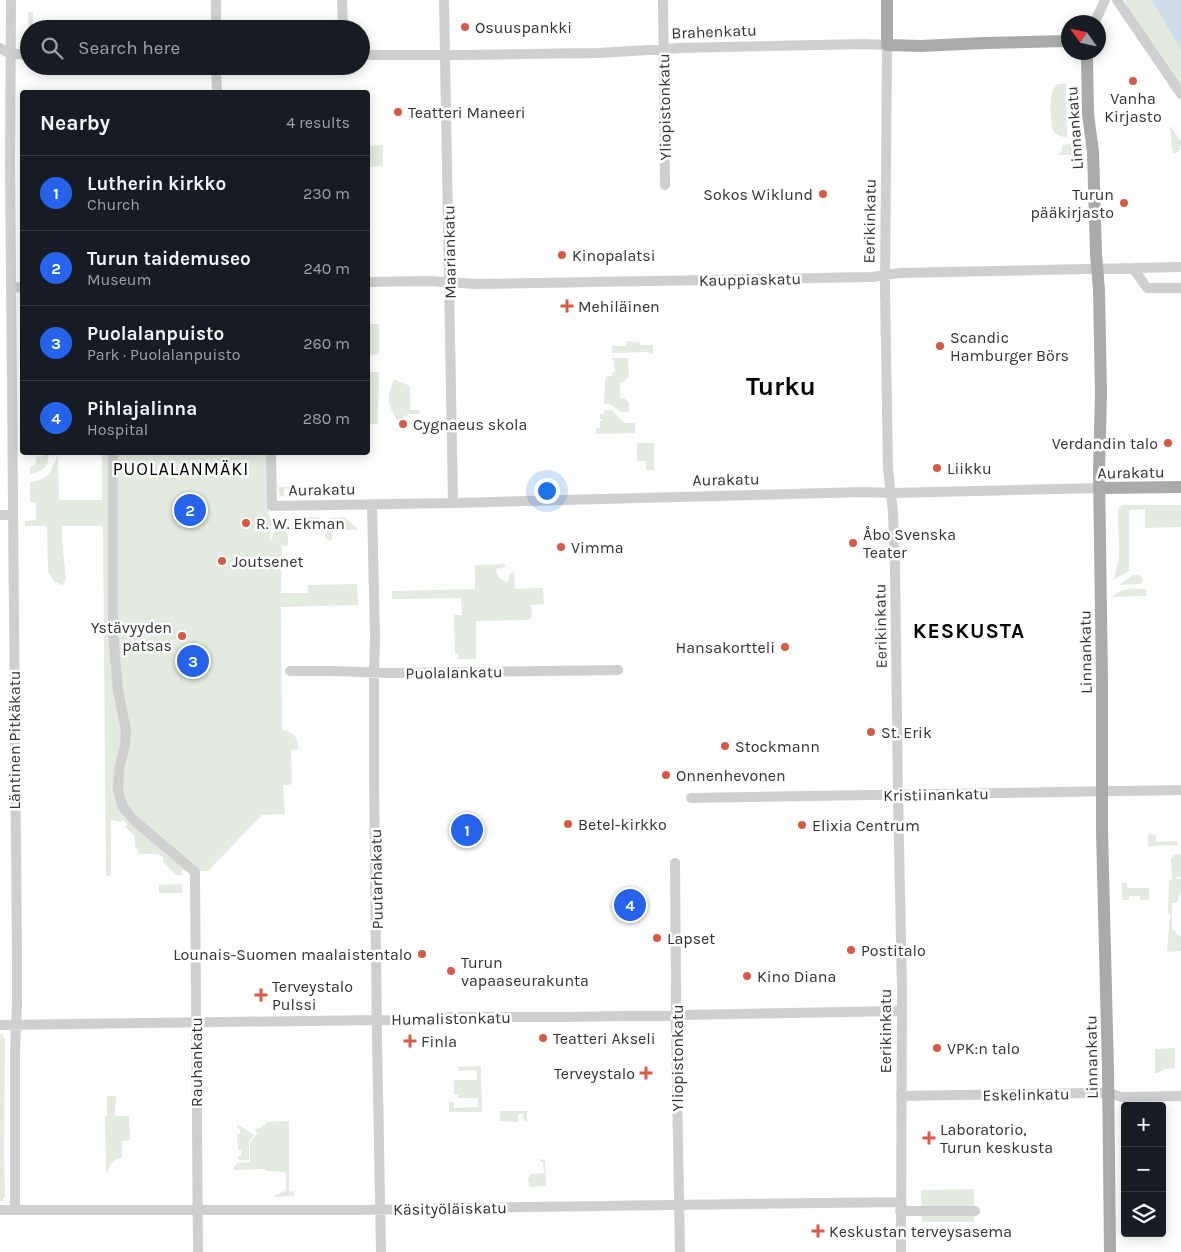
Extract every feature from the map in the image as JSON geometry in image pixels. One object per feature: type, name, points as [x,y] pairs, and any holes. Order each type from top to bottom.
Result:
[{"type":"main road","name":"Eerikinkatu","points":[[887,0],[887,45]]},
{"type":"main road","name":"Brahenkatu","points":[[887,45],[921,46],[1061,41]]},
{"type":"main road","name":"Linnankatu","points":[[1087,60],[1089,127],[1093,152],[1099,290],[1102,831],[1110,1252]]},
{"type":"main road","name":"Aurakatu","points":[[1099,488],[1181,487]]},
{"type":"street","name":"Läntinen Pitkäkatu","points":[[11,0],[16,1210]]},
{"type":"street","points":[[216,0],[216,20]]},
{"type":"street","points":[[342,0],[343,20]]},
{"type":"street","name":"Maariankatu","points":[[444,0],[453,503]]},
{"type":"street","name":"Yliopistonkatu","points":[[663,0],[665,185]]},
{"type":"street","points":[[1098,15],[1105,0]]},
{"type":"street","points":[[1117,0],[1181,94]]},
{"type":"street","name":"Brahenkatu","points":[[370,55],[604,53],[779,45],[887,45]]},
{"type":"street","name":"Eerikinkatu","points":[[887,45],[885,275],[888,461],[894,525],[901,916],[901,1252]]},
{"type":"street","points":[[0,48],[10,54]]},
{"type":"street","points":[[0,58],[10,54],[20,54]]},
{"type":"street","points":[[216,75],[217,90]]},
{"type":"street","name":"Kauppiaskatu","points":[[370,282],[547,283],[866,277],[900,273],[1181,267]]},
{"type":"street","points":[[1133,268],[1147,288],[1181,288]]},
{"type":"street","points":[[11,288],[20,287]]},
{"type":"street","name":"Rauhankatu","points":[[113,455],[113,633],[118,690],[126,732],[119,769],[118,791],[123,807],[131,818],[196,872],[198,1252]]},
{"type":"street","name":"Aurakatu","points":[[271,455],[272,506],[1099,488]]},
{"type":"street","name":"Puutarhakatu","points":[[372,505],[381,1252]]},
{"type":"street","points":[[0,515],[12,515]]},
{"type":"street","name":"Puolalankatu","points":[[290,671],[374,673],[618,670]]},
{"type":"street","name":"Kristiinankatu","points":[[691,798],[1181,790]]},
{"type":"street","name":"Yliopistonkatu","points":[[675,863],[680,1252]]},
{"type":"street","name":"Humalistonkatu","points":[[0,1025],[377,1020],[431,1021],[450,1017],[901,1011]]},
{"type":"street","name":"Eskelinkatu","points":[[901,1096],[1108,1093],[1122,1097],[1181,1096]]},
{"type":"street","name":"Käsityöläiskatu","points":[[0,1210],[381,1210],[679,1205],[900,1206],[975,1211]]},
{"type":"shaded area","points":[[1125,0],[1181,0],[1181,86],[1127,6]]},
{"type":"shaded area","points":[[33,12],[33,20],[28,20],[28,13]]},
{"type":"shaded area","points":[[1058,84],[1066,84],[1067,137],[1058,135],[1052,128],[1051,98],[1052,92]]},
{"type":"shaded area","points":[[1170,126],[1181,141],[1181,146],[1179,147],[1181,149],[1174,154],[1172,149]]},
{"type":"shaded area","points":[[1070,144],[1080,150],[1081,155],[1058,155],[1062,152],[1062,145]]},
{"type":"shaded area","points":[[383,145],[383,166],[370,167],[370,146]]},
{"type":"shaded area","points":[[370,324],[379,324],[379,354],[371,355]]},
{"type":"shaded area","points":[[627,341],[640,342],[641,345],[653,345],[653,354],[647,352],[612,353],[612,346],[626,346]]},
{"type":"shaded area","points":[[612,358],[628,358],[629,376],[623,382],[620,382],[620,398],[624,398],[629,403],[629,412],[621,412],[604,402],[605,379],[607,376],[612,376],[612,373],[615,372],[614,360]]},
{"type":"shaded area","points":[[370,372],[379,372],[378,424],[370,424]]},
{"type":"shaded area","points":[[394,379],[410,386],[410,410],[420,410],[419,414],[409,414],[398,421],[389,401]]},
{"type":"shaded area","points":[[605,410],[611,410],[625,423],[635,423],[635,433],[596,434],[596,428],[600,428],[600,421],[602,421],[600,414],[603,414]]},
{"type":"shaded area","points":[[637,443],[654,443],[654,470],[646,470],[646,461],[637,461]]},
{"type":"shaded area","points":[[49,455],[45,468],[30,474],[30,468],[36,463],[36,457]]},
{"type":"shaded area","points":[[58,455],[59,500],[102,500],[102,455],[268,455],[269,516],[272,520],[270,540],[280,519],[285,518],[285,530],[288,536],[288,546],[282,546],[281,593],[308,593],[308,585],[357,584],[358,605],[281,607],[282,730],[292,734],[296,738],[298,745],[298,749],[291,750],[292,782],[289,785],[283,785],[285,814],[262,815],[208,871],[182,870],[182,875],[176,875],[163,862],[163,857],[158,854],[138,854],[134,835],[125,827],[127,824],[122,820],[121,822],[112,820],[111,876],[106,876],[103,526],[62,526],[66,578],[64,584],[61,585],[54,581],[48,572],[47,526],[25,526],[25,521],[36,520],[36,503],[30,502],[30,482],[37,481],[46,476]]},
{"type":"shaded area","points":[[314,485],[354,486],[354,495],[314,496]]},
{"type":"shaded area","points":[[303,486],[303,496],[290,497],[289,488],[284,489],[284,496],[279,494],[279,487]]},
{"type":"shaded area","points":[[1122,505],[1181,505],[1181,527],[1145,528],[1145,509],[1129,510],[1129,571],[1114,579],[1119,558],[1118,509]]},
{"type":"shaded area","points":[[320,517],[320,527],[318,530],[296,531],[293,529],[292,518]]},
{"type":"shaded area","points":[[344,517],[357,530],[333,530],[332,540],[329,541],[324,536],[327,533],[328,518]]},
{"type":"shaded area","points":[[505,564],[505,567],[496,569],[500,578],[508,582],[510,573],[514,572],[515,589],[543,588],[544,604],[531,605],[532,617],[528,620],[476,621],[476,659],[458,659],[458,654],[455,654],[454,615],[462,615],[461,598],[392,599],[392,591],[475,589],[475,565]]},
{"type":"shaded area","points":[[1133,575],[1142,577],[1141,584],[1119,585]]},
{"type":"shaded area","points":[[1146,589],[1146,596],[1113,597],[1123,590]]},
{"type":"shaded area","points":[[1148,834],[1156,835],[1156,842],[1177,841],[1177,845],[1148,846]]},
{"type":"shaded area","points":[[1181,854],[1181,877],[1176,877],[1176,879],[1181,879],[1181,891],[1177,903],[1172,903],[1172,930],[1181,936],[1181,951],[1167,952],[1170,914],[1168,913],[1169,880],[1172,880],[1171,858],[1174,855]]},
{"type":"shaded area","points":[[1122,883],[1127,883],[1127,888],[1149,888],[1149,900],[1140,900],[1140,896],[1129,896],[1129,900],[1122,900]]},
{"type":"shaded area","points":[[182,884],[182,893],[159,893],[159,885]]},
{"type":"shaded area","points":[[0,1034],[3,1034],[5,1038],[5,1196],[2,1201],[0,1201]]},
{"type":"shaded area","points":[[1175,1048],[1175,1068],[1164,1069],[1155,1073],[1155,1049]]},
{"type":"shaded area","points":[[481,1066],[482,1112],[449,1112],[449,1102],[454,1102],[454,1108],[478,1107],[478,1098],[458,1098],[458,1095],[454,1095],[454,1080],[477,1080],[476,1070],[459,1071],[458,1067]]},
{"type":"shaded area","points":[[107,1096],[116,1096],[115,1116],[129,1116],[130,1140],[122,1141],[122,1158],[112,1162],[108,1172],[106,1172],[105,1116],[107,1116]]},
{"type":"shaded area","points":[[500,1111],[527,1111],[527,1121],[524,1121],[523,1114],[518,1114],[518,1122],[500,1121]]},
{"type":"shaded area","points":[[289,1121],[289,1191],[294,1192],[294,1196],[275,1197],[275,1195],[286,1191],[285,1172],[266,1171],[265,1169],[234,1170],[234,1166],[236,1163],[250,1162],[250,1143],[257,1133],[255,1129],[266,1125],[266,1122]]},
{"type":"shaded area","points":[[237,1124],[254,1135],[249,1142],[249,1160],[238,1160],[238,1156],[241,1156],[241,1150],[238,1150],[237,1134],[240,1134],[240,1129],[237,1128]]},
{"type":"shaded area","points":[[539,1159],[545,1160],[546,1186],[529,1187],[528,1177],[530,1177],[530,1174],[544,1173],[543,1162]]},
{"type":"shaded area","points":[[974,1189],[974,1222],[922,1222],[921,1190]]},
{"type":"water","points":[[1152,0],[1181,0],[1181,50],[1180,48]]},
{"type":"place","name":"Osuuspankki","points":[[465,27]]},
{"type":"place","name":"Vanha Kirjasto","points":[[1133,81]]},
{"type":"place","name":"Teatteri Maneeri","points":[[398,112]]},
{"type":"place","name":"Sokos Wiklund","points":[[823,194]]},
{"type":"place","name":"Turun pääkirjasto","points":[[1124,203]]},
{"type":"place","name":"Kinopalatsi","points":[[562,255]]},
{"type":"place","name":"Mehiläinen","points":[[567,306]]},
{"type":"place","name":"Scandic Hamburger Börs","points":[[940,346]]},
{"type":"place","name":"Cygnaeus skola","points":[[403,424]]},
{"type":"place","name":"Verdandin talo","points":[[1168,443]]},
{"type":"place","name":"Liikku","points":[[937,468]]},
{"type":"place","name":"Turun taidemuseo","points":[[190,510]]},
{"type":"place","name":"R. W. Ekman","points":[[246,523]]},
{"type":"place","name":"Åbo Svenska Teater","points":[[853,543]]},
{"type":"place","name":"Vimma","points":[[561,547]]},
{"type":"place","name":"Joutsenet","points":[[222,561]]},
{"type":"place","name":"Ystävyyden patsas","points":[[182,636]]},
{"type":"place","name":"Hansakortteli","points":[[785,647]]},
{"type":"place","name":"Puolalanpuisto","points":[[193,661]]},
{"type":"place","name":"St. Erik","points":[[871,732]]},
{"type":"place","name":"Stockmann","points":[[725,746]]},
{"type":"place","name":"Onnenhevonen","points":[[666,775]]},
{"type":"place","name":"Betel-kirkko","points":[[568,824]]},
{"type":"place","name":"Elixia Centrum","points":[[802,825]]},
{"type":"place","name":"Lutherin kirkko","points":[[467,830]]},
{"type":"place","name":"Pihlajalinna","points":[[630,905]]},
{"type":"place","name":"Lapset","points":[[657,938]]},
{"type":"place","name":"Postitalo","points":[[851,950]]},
{"type":"place","name":"Lounais-Suomen maalaistentalo","points":[[422,954]]},
{"type":"place","name":"Turun vapaaseurakunta","points":[[451,971]]},
{"type":"place","name":"Kino Diana","points":[[747,976]]},
{"type":"place","name":"Terveystalo Pulssi","points":[[261,995]]},
{"type":"place","name":"Teatteri Akseli","points":[[543,1038]]},
{"type":"place","name":"Finla","points":[[410,1041]]},
{"type":"place","name":"VPK:n talo","points":[[937,1048]]},
{"type":"place","name":"Terveystalo","points":[[646,1073]]},
{"type":"place","name":"Laboratorio, Turun keskusta","points":[[929,1138]]},
{"type":"place","name":"Keskustan terveysasema","points":[[818,1231]]},
{"type":"district","name":"Turku","points":[[781,386]]},
{"type":"district","name":"PUOLALANMÄKI","points":[[181,469]]},
{"type":"district","name":"KESKUSTA","points":[[969,631]]}]
